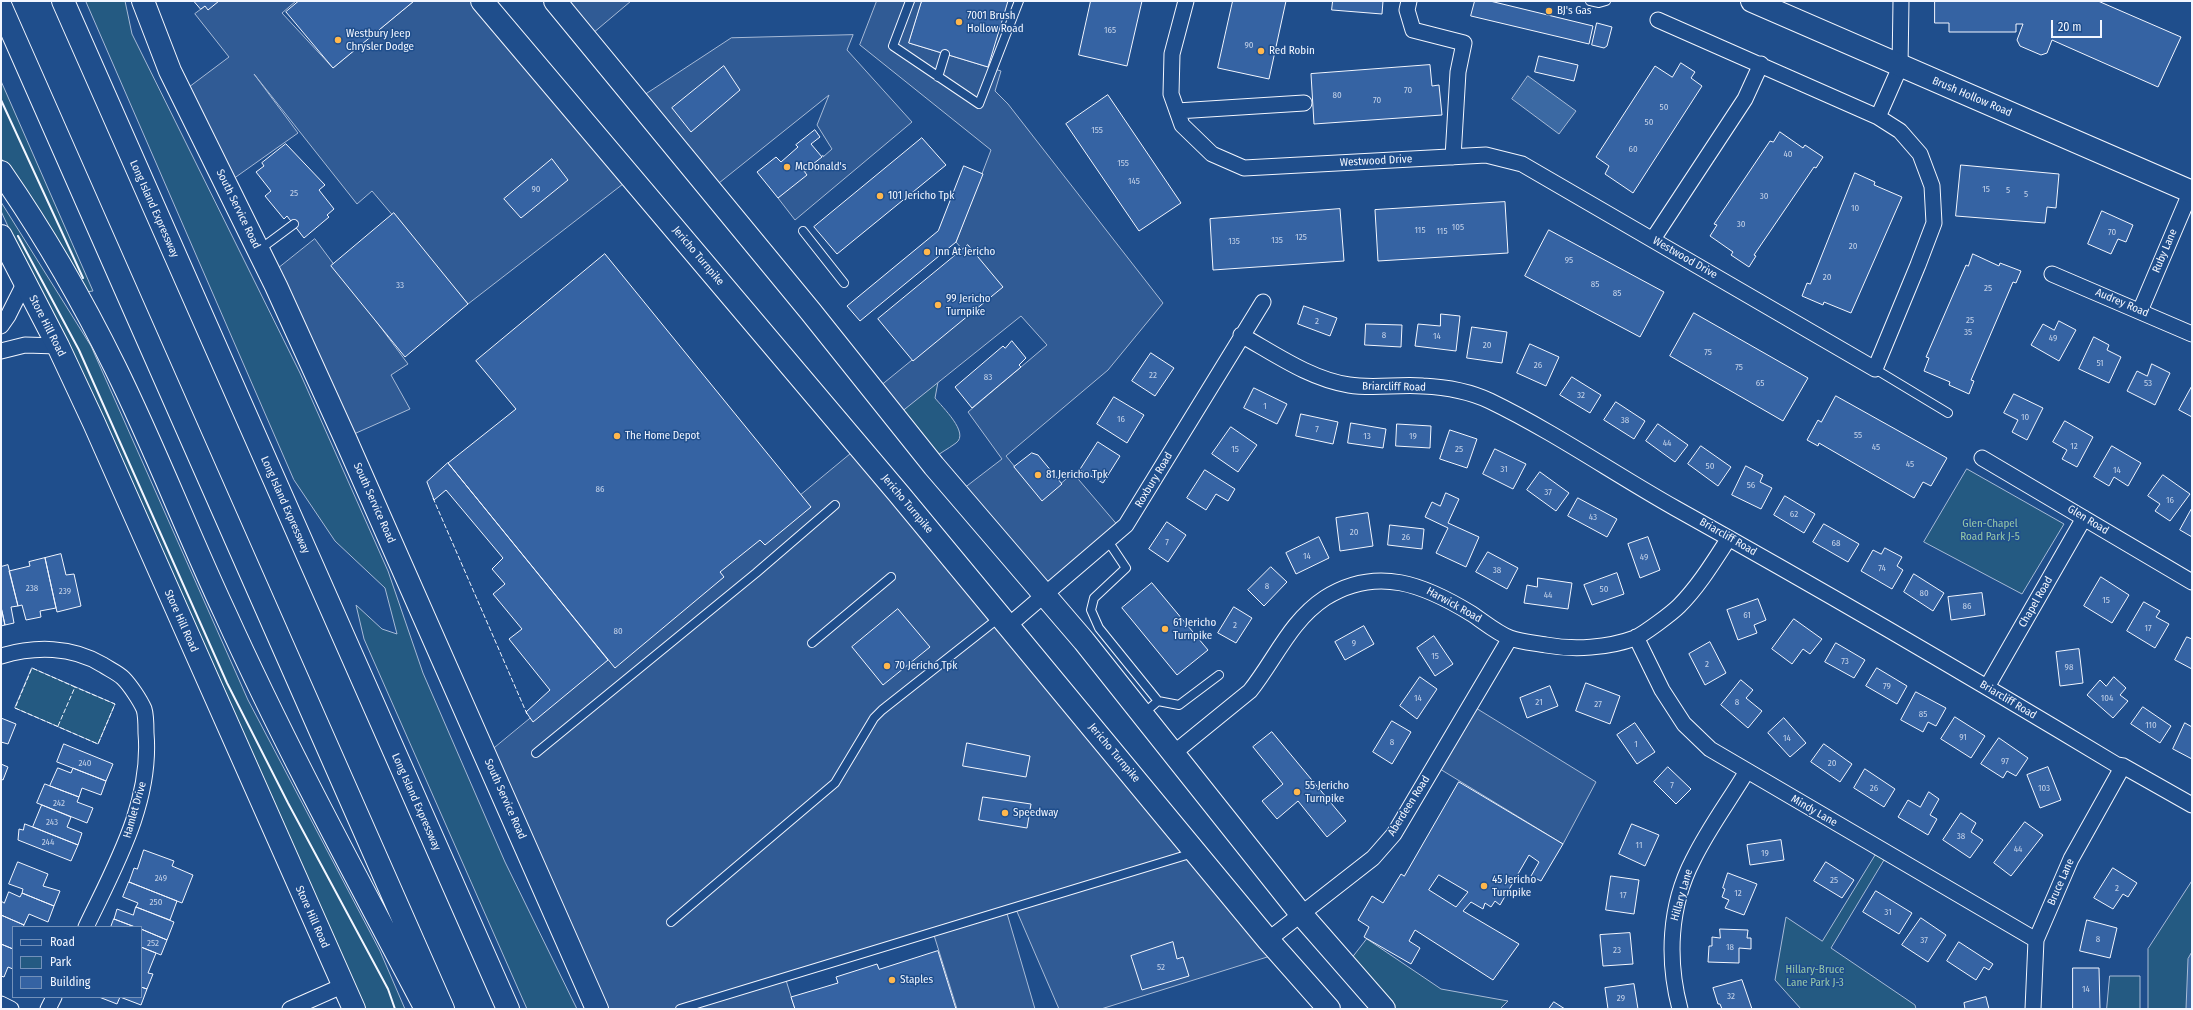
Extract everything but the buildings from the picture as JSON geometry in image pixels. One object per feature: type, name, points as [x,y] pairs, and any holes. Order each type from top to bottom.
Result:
[{"type":"main road","name":"Long Island Expressway","points":[[63,1],[508,1009]]},
{"type":"main road","name":"South Service Road","points":[[143,1],[170,71],[259,251],[345,438],[597,1009]]},
{"type":"main road","name":"Jericho Turnpike","points":[[482,1],[1004,621],[1268,940],[1329,1009]]},
{"type":"main road","points":[[554,1],[810,312],[934,466],[1046,594],[1092,634],[1151,707],[1174,752],[1301,914],[1384,1009]]},
{"type":"main road","name":"Brush Hollow Road","points":[[1752,1],[1900,67],[2191,192]]},
{"type":"main road","points":[[1,7],[443,1009]]},
{"type":"main road","points":[[1,172],[24,204],[71,284],[116,369],[224,613],[274,718],[426,1009]]},
{"type":"main road","name":"Store Hill Road","points":[[1,236],[58,346],[111,461],[342,986],[354,1009]]},
{"type":"street","name":"Westwood Drive","points":[[1186,1],[1172,54],[1171,94],[1182,125],[1212,154],[1244,168],[1486,155],[1522,164],[1875,369]]},
{"type":"street","points":[[1409,1],[1407,10],[1413,30],[1464,43],[1458,72],[1454,157]]},
{"type":"street","points":[[1878,116],[1900,67],[1901,1]]},
{"type":"street","points":[[1658,20],[1878,116],[1900,131],[1920,154],[1932,186],[1934,223],[1875,369]]},
{"type":"street","points":[[1653,239],[1745,99],[1761,64]]},
{"type":"street","points":[[1177,111],[1304,103]]},
{"type":"street","name":"Ruby Lane","points":[[2140,311],[2191,192]]},
{"type":"street","name":"Audrey Road","points":[[2052,274],[2192,334]]},
{"type":"street","points":[[1,326],[8,316],[25,282]]},
{"type":"street","name":"Roxbury Road","points":[[1004,621],[1046,594],[1126,525],[1241,335],[1263,302]]},
{"type":"street","name":"Briarcliff Road","points":[[1241,335],[1307,372],[1347,385],[1388,388],[1423,386],[1468,393],[1487,400],[1540,427],[1987,687],[2116,766],[2123,766],[2192,805]]},
{"type":"street","points":[[1,351],[25,345],[58,346]]},
{"type":"street","name":"Glen Road","points":[[1982,458],[2192,582]]},
{"type":"street","name":"Chapel Road","points":[[1987,687],[2084,518]]},
{"type":"street","name":"Harwick Road","points":[[1174,752],[1250,691],[1259,680],[1278,648],[1304,615],[1326,598],[1348,588],[1371,582],[1399,581],[1422,587],[1451,601],[1510,638],[1568,649],[1590,648],[1636,637],[1679,606],[1705,575],[1729,538]]},
{"type":"street","name":"Mindy Lane","points":[[1636,637],[1662,690],[1684,724],[1710,749],[2036,940]]},
{"type":"street","name":"Aberdeen Road","points":[[1268,940],[1376,855],[1394,834],[1510,638]]},
{"type":"street","name":"Hamlet Drive","points":[[1,656],[14,652],[53,649],[75,651],[96,661],[124,678],[144,709],[148,748],[144,786],[128,838],[86,926]]},
{"type":"street","name":"Bruce Lane","points":[[2033,1009],[2036,940],[2071,859],[2123,766]]},
{"type":"street","name":"Hillary Lane","points":[[1680,1009],[1674,988],[1671,944],[1674,916],[1684,880],[1693,860],[1747,771]]},
{"type":"street","points":[[290,1009],[342,986]]},
{"type":"street","points":[[48,1009],[54,998]]},
{"type":"street","points":[[1,1004],[11,1009]]},
{"type":"lane","points":[[910,1],[893,46],[979,104],[1019,1]]},
{"type":"lane","points":[[1590,1],[1599,3],[1606,1]]},
{"type":"lane","points":[[938,77],[945,54]]},
{"type":"lane","points":[[259,251],[294,224]]},
{"type":"lane","points":[[803,231],[844,283]]},
{"type":"lane","points":[[1875,369],[1948,413]]},
{"type":"lane","points":[[536,753],[835,505]]},
{"type":"lane","points":[[1092,634],[1091,610],[1094,598],[1126,568],[1108,541]]},
{"type":"lane","points":[[812,642],[891,577]]},
{"type":"lane","points":[[671,922],[835,782],[874,718],[882,710],[1004,621]]},
{"type":"lane","points":[[1151,707],[1179,705],[1219,675]]},
{"type":"lane","points":[[680,1009],[1196,852]]},
{"type":"green space","points":[[86,1],[125,1],[132,34],[300,373],[388,571],[423,673],[505,862],[577,1009],[527,1009],[364,639],[356,605],[382,629],[397,634],[385,588],[335,541],[294,480]]},
{"type":"green space","points":[[1,81],[93,291],[85,292],[1,158]]},
{"type":"green space","points":[[1,202],[91,346],[248,700],[380,951],[405,1009],[363,1009],[1,211]]},
{"type":"green space","points":[[938,382],[935,398],[953,420],[960,433],[959,439],[956,443],[930,461],[895,417]]},
{"type":"green space","name":"Glen-Chapel Road Park J-5","points":[[1967,469],[2064,524],[2022,594],[1924,542]]},
{"type":"green space","points":[[32,668],[115,704],[98,744],[15,708]]},
{"type":"green space","name":"Hillary-Bruce Lane Park J-3","points":[[1878,851],[1887,855],[1831,948],[1915,1005],[1916,1009],[1801,1009],[1775,980],[1786,917],[1822,941]]},
{"type":"green space","points":[[2192,881],[2192,1009],[2148,1009],[2148,949]]},
{"type":"green space","points":[[1367,939],[1441,989],[1508,1001],[1500,1009],[1384,1009],[1346,966]]},
{"type":"green space","points":[[2110,976],[2140,976],[2140,1009],[2107,1009]]},
{"type":"shaded area","points":[[212,1],[296,1],[282,13],[333,68],[414,1],[483,1],[632,177],[468,304],[372,191],[357,204],[254,74],[298,133],[226,184],[181,93],[229,57],[195,14]]},
{"type":"shaded area","points":[[564,1],[631,1],[586,39]]},
{"type":"shaded area","points":[[877,1],[922,1],[909,43],[1001,71],[995,91],[1008,104],[1163,303],[1108,370],[1006,456],[1042,500],[1073,473],[1120,528],[1046,594],[959,492],[1002,459],[968,412],[1047,345],[1021,316],[895,417],[874,391],[998,290],[956,242],[991,150],[860,45]]},
{"type":"shaded area","points":[[853,35],[847,50],[912,122],[795,220],[778,198],[823,155],[823,157],[832,149],[817,125],[829,95],[709,191],[638,99],[731,38]]},
{"type":"shaded area","points":[[1528,76],[1576,111],[1559,134],[1512,99]]},
{"type":"shaded area","points":[[315,239],[408,364],[391,375],[410,409],[345,438],[270,275]]},
{"type":"shaded area","points":[[859,447],[1280,953],[1101,1009],[1059,1009],[1015,907],[1006,910],[1035,1009],[957,1009],[933,932],[785,977],[795,1009],[597,1009],[486,755]]},
{"type":"shaded area","points":[[1471,705],[1596,782],[1563,844],[1435,766]]},
{"type":"shaded area","points":[[2192,952],[2192,1009],[2186,1009],[2188,959]]},
{"type":"fence","points":[[433,498],[527,714]]},
{"type":"fence","points":[[58,726],[75,687],[32,668],[15,708],[98,744],[115,704],[75,687]]},
{"type":"wall","points":[[1,100],[83,278]]},
{"type":"wall","points":[[18,236],[79,350],[227,683],[288,803],[388,989],[395,1009]]},
{"type":"place","name":"BJ's Gas","points":[[1549,11]]},
{"type":"place","name":"7001 Brush Hollow Road","points":[[959,22]]},
{"type":"place","name":"Westbury Jeep Chrysler Dodge","points":[[338,40]]},
{"type":"place","name":"Red Robin","points":[[1261,51]]},
{"type":"place","name":"McDonald's","points":[[787,167]]},
{"type":"place","name":"101 Jericho Tpk","points":[[880,196]]},
{"type":"place","name":"Inn At Jericho","points":[[927,252]]},
{"type":"place","name":"99 Jericho Turnpike","points":[[938,305]]},
{"type":"place","name":"The Home Depot","points":[[617,436]]},
{"type":"place","name":"81 Jericho Tpk","points":[[1038,475]]},
{"type":"place","name":"61 Jericho Turnpike","points":[[1165,629]]},
{"type":"place","name":"70 Jericho Tpk","points":[[887,666]]},
{"type":"place","name":"55 Jericho Turnpike","points":[[1297,792]]},
{"type":"place","name":"Speedway","points":[[1005,813]]},
{"type":"place","name":"45 Jericho Turnpike","points":[[1484,886]]},
{"type":"place","name":"Staples","points":[[892,980]]}]
